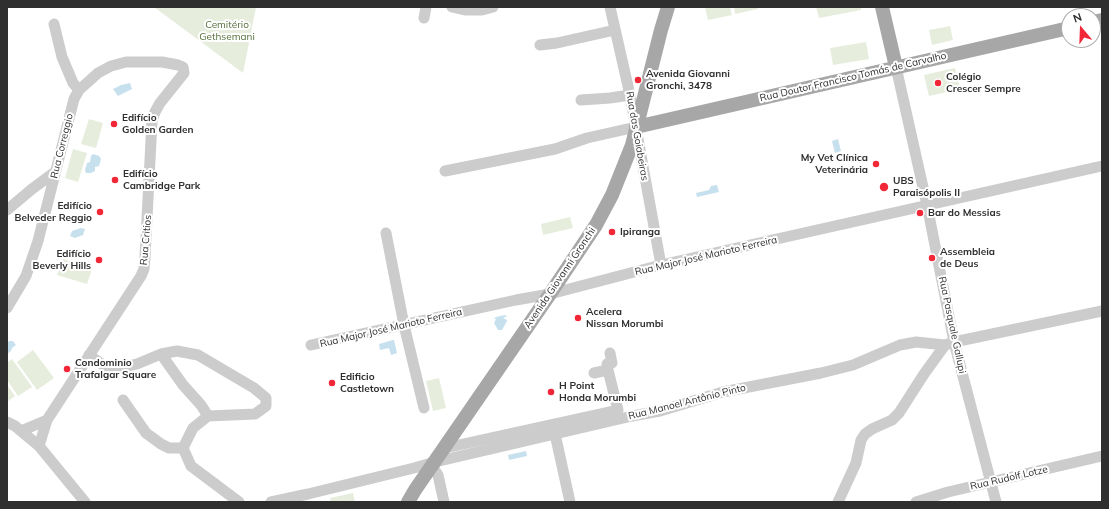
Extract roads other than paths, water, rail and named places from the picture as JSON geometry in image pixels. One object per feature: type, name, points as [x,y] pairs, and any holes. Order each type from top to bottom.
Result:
[{"type":"main road","name":"Avenida Giovanni Gronchi","points":[[661,7],[659,19],[661,30]]},
{"type":"main road","name":"Avenida Giovanni Gronchi","points":[[408,502],[550,294],[596,224],[612,195],[632,145],[668,7]]},
{"type":"main road","name":"Rua Pasquale Gallupi","points":[[882,7],[896,67]]},
{"type":"main road","name":"Rua Doutor Francisco Tomás de Carvalho","points":[[636,127],[1061,30]]},
{"type":"street","points":[[452,7],[465,10],[482,10],[493,7]]},
{"type":"street","name":"Rua das Goiabeiras","points":[[610,7],[630,95],[661,265]]},
{"type":"street","points":[[54,24],[64,62],[73,84],[79,90]]},
{"type":"street","points":[[540,45],[557,43],[615,30]]},
{"type":"street","name":"Rua Correggio","points":[[7,308],[26,276],[38,241],[74,99],[79,90],[98,73],[110,66],[126,62],[162,62],[183,67]]},
{"type":"street","name":"Rua Critios","points":[[40,446],[47,420],[137,283],[144,269],[152,121],[154,112],[160,103],[184,73],[183,67]]},
{"type":"street","name":"Rua Pasquale Gallupi","points":[[896,67],[927,205],[950,344],[996,502]]},
{"type":"street","points":[[581,100],[630,95]]},
{"type":"street","points":[[445,171],[555,149],[587,138],[636,127]]},
{"type":"street","name":"Rua Major José Marioto Ferreira","points":[[311,345],[516,300],[550,294],[661,265],[1102,166]]},
{"type":"street","points":[[7,210],[32,189],[56,172]]},
{"type":"street","points":[[386,233],[404,325],[424,408]]},
{"type":"street","name":"Rua Manoel Antônio Pinto","points":[[271,502],[555,434],[660,411],[723,392],[821,373],[853,365],[900,345],[916,342],[950,344],[1102,311]]},
{"type":"street","points":[[838,502],[856,463],[861,440],[865,434],[872,429],[892,420],[899,414],[924,374],[950,344]]},
{"type":"street","points":[[89,356],[104,365],[118,368],[137,364],[161,354],[177,351],[198,354],[254,388],[266,398],[266,406],[254,414],[208,416],[193,428],[183,448]]},
{"type":"street","points":[[445,448],[618,410],[607,364],[612,363],[610,353]]},
{"type":"street","points":[[161,354],[208,416]]},
{"type":"street","points":[[594,373],[608,370]]},
{"type":"street","points":[[123,400],[146,433],[169,448],[183,448]]},
{"type":"street","points":[[21,431],[47,420]]},
{"type":"street","points":[[7,422],[40,446],[85,502]]},
{"type":"street","points":[[555,434],[570,502]]},
{"type":"street","points":[[183,448],[192,466],[238,502]]},
{"type":"street","name":"Rua Rudolf Lotze","points":[[916,502],[948,492],[1102,456]]},
{"type":"street","points":[[434,464],[444,502]]},
{"type":"water","points":[[130,83],[132,89],[118,96],[113,89],[121,85]]},
{"type":"water","points":[[838,139],[841,151],[835,153],[832,141]]},
{"type":"water","points":[[93,154],[99,156],[101,159],[99,166],[95,167],[95,171],[86,173],[85,170],[87,163],[90,162]]},
{"type":"water","points":[[717,185],[719,192],[697,197],[696,193],[709,190],[711,186]]},
{"type":"water","points":[[81,228],[85,229],[83,235],[75,238],[70,236],[72,231]]},
{"type":"water","points":[[505,315],[507,316],[503,318],[507,321],[502,330],[498,330],[494,323],[496,319],[494,319]]},
{"type":"water","points":[[394,340],[397,353],[391,355],[389,348],[380,350],[379,344]]},
{"type":"water","points":[[9,341],[13,341],[16,345],[7,354],[7,343]]},
{"type":"water","points":[[526,451],[527,456],[509,460],[508,455]]},
{"type":"place","name":"Avenida Giovanni Gronchi, 3478","points":[[638,80]]},
{"type":"place","name":"Colégio Crescer Sempre","points":[[938,83]]},
{"type":"place","name":"Edifício Golden Garden","points":[[114,124]]},
{"type":"place","name":"My Vet Clínica Veterinária","points":[[876,164]]},
{"type":"place","name":"Edifício Cambridge Park","points":[[115,180]]},
{"type":"place","name":"UBS Paraisópolis II","points":[[884,187]]},
{"type":"place","name":"Edifício Belveder Reggio","points":[[100,212]]},
{"type":"place","name":"Bar do Messias","points":[[920,213]]},
{"type":"place","name":"Ipiranga","points":[[612,232]]},
{"type":"place","name":"Assembleia de Deus","points":[[932,258]]},
{"type":"place","name":"Edifício Beverly Hills","points":[[99,260]]},
{"type":"place","name":"Acelera Nissan Morumbi","points":[[578,318]]},
{"type":"place","name":"Condominio Trafalgar Square","points":[[67,369]]},
{"type":"place","name":"Edificio Castletown","points":[[332,383]]},
{"type":"place","name":"H Point Honda Morumbi","points":[[551,392]]},
{"type":"park label","name":"Cemitério Gethsemani","points":[[227,30]]}]
